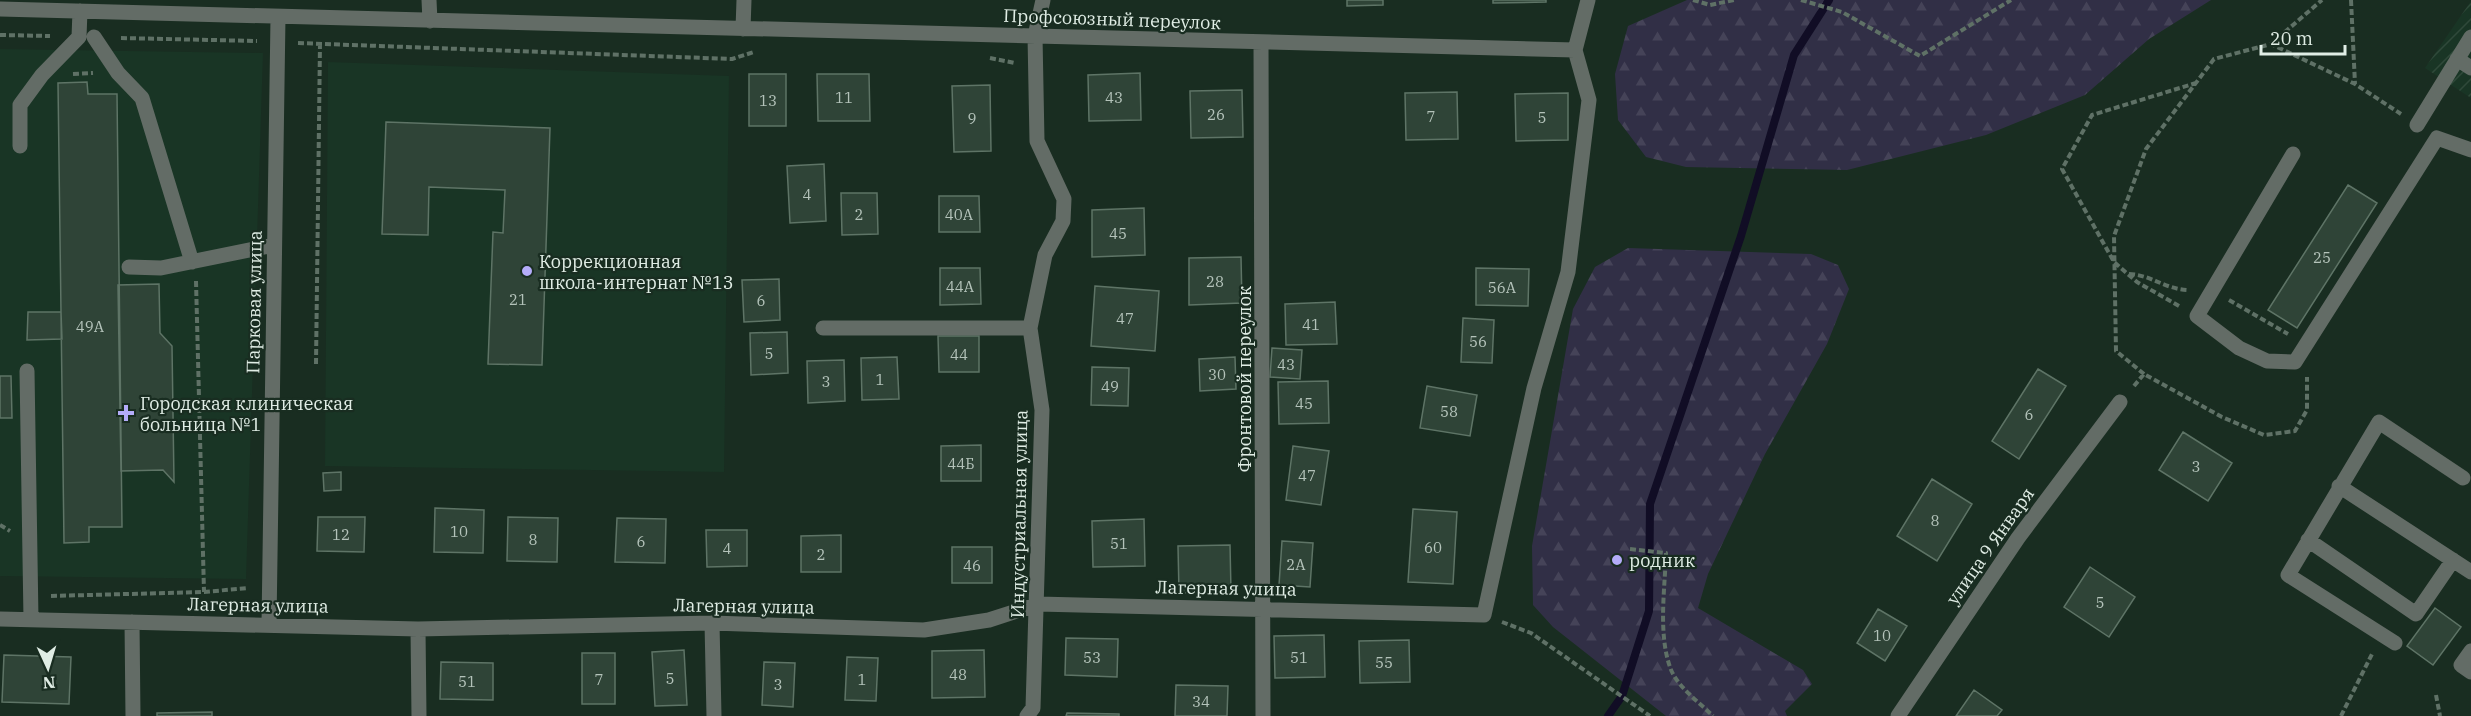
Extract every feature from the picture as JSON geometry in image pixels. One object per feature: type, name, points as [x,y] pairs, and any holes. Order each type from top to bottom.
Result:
[{"type":"street","points":[[429,0],[430,21]]},
{"type":"street","points":[[743,29],[744,0]]},
{"type":"street","name":"Индустриальная улица","points":[[1028,716],[1033,708],[1038,604],[1042,410],[1030,328],[1045,255],[1062,221],[1064,199],[1037,141],[1035,36],[1043,0]]},
{"type":"street","points":[[1484,615],[1534,388],[1568,272],[1589,100],[1575,50],[1588,0]]},
{"type":"street","name":"Профсоюзный переулок","points":[[0,9],[80,11],[141,6],[278,17],[1575,50]]},
{"type":"street","points":[[80,11],[87,37],[142,98],[192,262]]},
{"type":"street","name":"Парковая улица","points":[[269,624],[278,17]]},
{"type":"street","points":[[20,146],[20,105],[42,75],[87,37]]},
{"type":"street","points":[[2417,124],[2471,37]]},
{"type":"street","name":"Фронтовой переулок","points":[[1261,42],[1265,608],[1263,716]]},
{"type":"street","points":[[2457,59],[2471,68]]},
{"type":"street","points":[[2293,154],[2197,316],[2239,348],[2267,361],[2295,362],[2437,138],[2471,150]]},
{"type":"street","points":[[129,267],[161,268],[274,245]]},
{"type":"street","points":[[824,328],[1030,328]]},
{"type":"street","points":[[27,371],[31,620]]},
{"type":"street","name":"улица 9 Января","points":[[1898,716],[2018,538],[2120,402]]},
{"type":"street","points":[[2395,643],[2288,575],[2379,422],[2463,478]]},
{"type":"street","points":[[2339,486],[2471,572]]},
{"type":"street","points":[[2308,540],[2416,614],[2453,560]]},
{"type":"street","name":"Лагерная улица","points":[[0,619],[418,629],[712,623],[924,630],[989,620],[1038,604],[1484,615]]},
{"type":"street","points":[[132,622],[133,716]]},
{"type":"street","points":[[712,623],[714,716]]},
{"type":"street","points":[[418,629],[418,716]]},
{"type":"street","points":[[2471,651],[2461,665],[2471,672]]},
{"type":"path","points":[[1693,0],[1710,4],[1734,0]]},
{"type":"path","points":[[1801,0],[1842,12],[1920,56],[2011,0]]},
{"type":"path","points":[[2295,362],[2308,379],[2307,410],[2295,431],[2264,435],[2222,417],[2144,374],[2116,351],[2114,236],[2146,149],[2214,59],[2271,44],[2322,0]]},
{"type":"path","points":[[2351,0],[2355,84]]},
{"type":"path","points":[[316,364],[320,18]]},
{"type":"path","points":[[0,35],[278,42],[732,59]]},
{"type":"path","points":[[2271,44],[2355,84],[2417,124]]},
{"type":"path","points":[[42,75],[118,73]]},
{"type":"path","points":[[2196,83],[2092,115],[2062,169],[2114,262],[2137,282],[2197,316]]},
{"type":"path","points":[[192,262],[196,275],[204,592]]},
{"type":"path","points":[[2120,402],[2144,374]]},
{"type":"path","points":[[1630,549],[1666,554],[1665,636],[1670,667],[1681,685],[1713,716]]},
{"type":"path","points":[[30,596],[204,592],[269,586]]},
{"type":"path","points":[[1484,615],[1531,633],[1650,716]]},
{"type":"path","points":[[2341,716],[2374,649]]},
{"type":"path","points":[[2436,695],[2440,716]]},
{"type":"shaded area","points":[[2471,1],[2471,98],[2425,68]]},
{"type":"shaded area","name":"Городская клиническая больница №1","points":[[0,49],[263,53],[246,579],[0,576]]},
{"type":"shaded area","name":"Коррекционная школа-интернат №13","points":[[328,62],[729,76],[724,472],[325,466]]},
{"type":"green space","points":[[1687,0],[2211,0],[2149,39],[2085,95],[1986,135],[1847,170],[1686,167],[1646,157],[1618,120],[1615,74],[1628,26]]},
{"type":"green space","points":[[1628,248],[1811,254],[1838,265],[1849,289],[1827,344],[1765,454],[1708,574],[1698,608],[1803,670],[1812,684],[1785,711],[1787,716],[1666,716],[1553,627],[1533,605],[1532,546],[1573,309],[1595,267]]},
{"type":"building","points":[[1347,0],[1383,0],[1383,5],[1347,6]]},
{"type":"building","points":[[1493,0],[1546,0],[1546,2],[1493,3]]},
{"type":"building","points":[[1140,73],[1141,120],[1089,121],[1088,75]]},
{"type":"building","points":[[749,74],[786,74],[786,126],[749,126]]},
{"type":"building","points":[[817,74],[869,74],[870,121],[818,121]]},
{"type":"building","points":[[87,82],[88,94],[117,94],[122,527],[89,527],[89,542],[64,543],[58,83]]},
{"type":"building","points":[[990,85],[991,151],[954,152],[952,86]]},
{"type":"building","points":[[1242,90],[1243,137],[1191,138],[1190,91]]},
{"type":"building","points":[[1457,92],[1458,139],[1406,140],[1405,93]]},
{"type":"building","points":[[1568,93],[1568,140],[1516,141],[1515,94]]},
{"type":"building","points":[[386,122],[550,128],[542,365],[488,364],[493,232],[503,233],[505,190],[429,187],[428,235],[382,234]]},
{"type":"building","points":[[824,164],[826,221],[790,223],[787,166]]},
{"type":"building","points":[[2348,185],[2377,203],[2297,328],[2268,310]]},
{"type":"building","points":[[841,193],[877,193],[878,234],[842,235]]},
{"type":"building","points":[[939,196],[979,196],[980,232],[939,232]]},
{"type":"building","points":[[1144,208],[1145,255],[1092,257],[1092,210]]},
{"type":"building","points":[[1241,257],[1242,303],[1189,305],[1189,258]]},
{"type":"building","points":[[940,268],[980,268],[981,304],[940,305]]},
{"type":"building","points":[[1476,268],[1529,269],[1528,306],[1476,305]]},
{"type":"building","points":[[779,279],[780,320],[744,322],[742,280]]},
{"type":"building","points":[[159,284],[160,333],[172,346],[174,482],[163,470],[121,471],[118,285]]},
{"type":"building","points":[[1095,286],[1159,291],[1155,351],[1091,346]]},
{"type":"building","points":[[1335,302],[1337,344],[1286,345],[1285,304]]},
{"type":"building","points":[[28,312],[61,312],[62,339],[27,340]]},
{"type":"building","points":[[1463,318],[1494,320],[1492,363],[1461,362]]},
{"type":"building","points":[[787,332],[788,373],[751,375],[750,333]]},
{"type":"building","points":[[938,336],[979,336],[979,372],[939,372]]},
{"type":"building","points":[[1272,348],[1302,350],[1300,379],[1270,377]]},
{"type":"building","points":[[897,357],[899,399],[862,400],[861,358]]},
{"type":"building","points":[[1235,357],[1236,389],[1200,391],[1199,359]]},
{"type":"building","points":[[844,360],[845,401],[808,403],[807,361]]},
{"type":"building","points":[[1092,367],[1129,368],[1128,406],[1091,405]]},
{"type":"building","points":[[2038,369],[2066,386],[2019,459],[1992,441]]},
{"type":"building","points":[[0,376],[11,376],[12,418],[0,418]]},
{"type":"building","points":[[1328,381],[1329,423],[1279,424],[1278,382]]},
{"type":"building","points":[[1427,386],[1477,395],[1470,436],[1420,428]]},
{"type":"building","points":[[2183,432],[2232,463],[2208,501],[2159,470]]},
{"type":"building","points":[[981,445],[981,481],[941,481],[941,446]]},
{"type":"building","points":[[1293,446],[1329,451],[1321,505],[1286,500]]},
{"type":"building","points":[[341,472],[341,490],[324,491],[323,473]]},
{"type":"building","points":[[1932,479],[1972,504],[1937,561],[1897,536]]},
{"type":"building","points":[[435,508],[484,510],[483,553],[434,552]]},
{"type":"building","points":[[1413,509],[1457,512],[1453,584],[1408,582]]},
{"type":"building","points":[[318,517],[365,517],[364,552],[317,551]]},
{"type":"building","points":[[508,517],[558,518],[557,562],[507,561]]},
{"type":"building","points":[[617,518],[666,519],[665,563],[615,562]]},
{"type":"building","points":[[1144,519],[1145,566],[1093,567],[1092,521]]},
{"type":"building","points":[[706,530],[747,530],[747,566],[707,567]]},
{"type":"building","points":[[841,535],[841,572],[801,572],[801,536]]},
{"type":"building","points":[[1282,541],[1313,543],[1310,587],[1279,585]]},
{"type":"building","points":[[1230,545],[1231,591],[1179,593],[1178,546]]},
{"type":"building","points":[[952,547],[992,547],[992,583],[952,583]]},
{"type":"building","points":[[2090,567],[2135,597],[2109,637],[2064,607]]},
{"type":"building","points":[[2435,608],[2461,627],[2433,665],[2407,646]]},
{"type":"building","points":[[1878,609],[1907,626],[1885,661],[1857,643]]},
{"type":"building","points":[[1324,635],[1325,677],[1275,678],[1274,636]]},
{"type":"building","points":[[1066,638],[1118,639],[1117,677],[1065,675]]},
{"type":"building","points":[[1409,640],[1410,682],[1360,683],[1359,641]]},
{"type":"building","points":[[684,650],[687,705],[655,706],[652,652]]},
{"type":"building","points":[[984,650],[985,697],[932,698],[932,651]]},
{"type":"building","points":[[582,653],[615,653],[615,704],[582,704]]},
{"type":"building","points":[[4,655],[71,657],[69,704],[2,702]]},
{"type":"building","points":[[847,657],[878,658],[876,701],[845,700]]},
{"type":"building","points":[[441,662],[493,663],[493,700],[440,699]]},
{"type":"building","points":[[764,662],[795,663],[793,707],[762,705]]},
{"type":"building","points":[[1176,685],[1228,686],[1227,716],[1175,716]]},
{"type":"building","points":[[1974,690],[2002,710],[1997,716],[1956,716]]},
{"type":"building","points":[[212,712],[212,716],[157,716],[157,713]]},
{"type":"building","points":[[1067,713],[1119,714],[1119,716],[1066,716]]},
{"type":"waterway","points":[[1608,716],[1622,696],[1649,611],[1650,504],[1741,236],[1794,55],[1829,0]]},
{"type":"place","name":"Коррекционная школа-интернат №13","points":[[527,271]]},
{"type":"place","name":"Городская клиническая больница №1","points":[[126,413]]},
{"type":"place","name":"родник","points":[[1617,560]]}]
